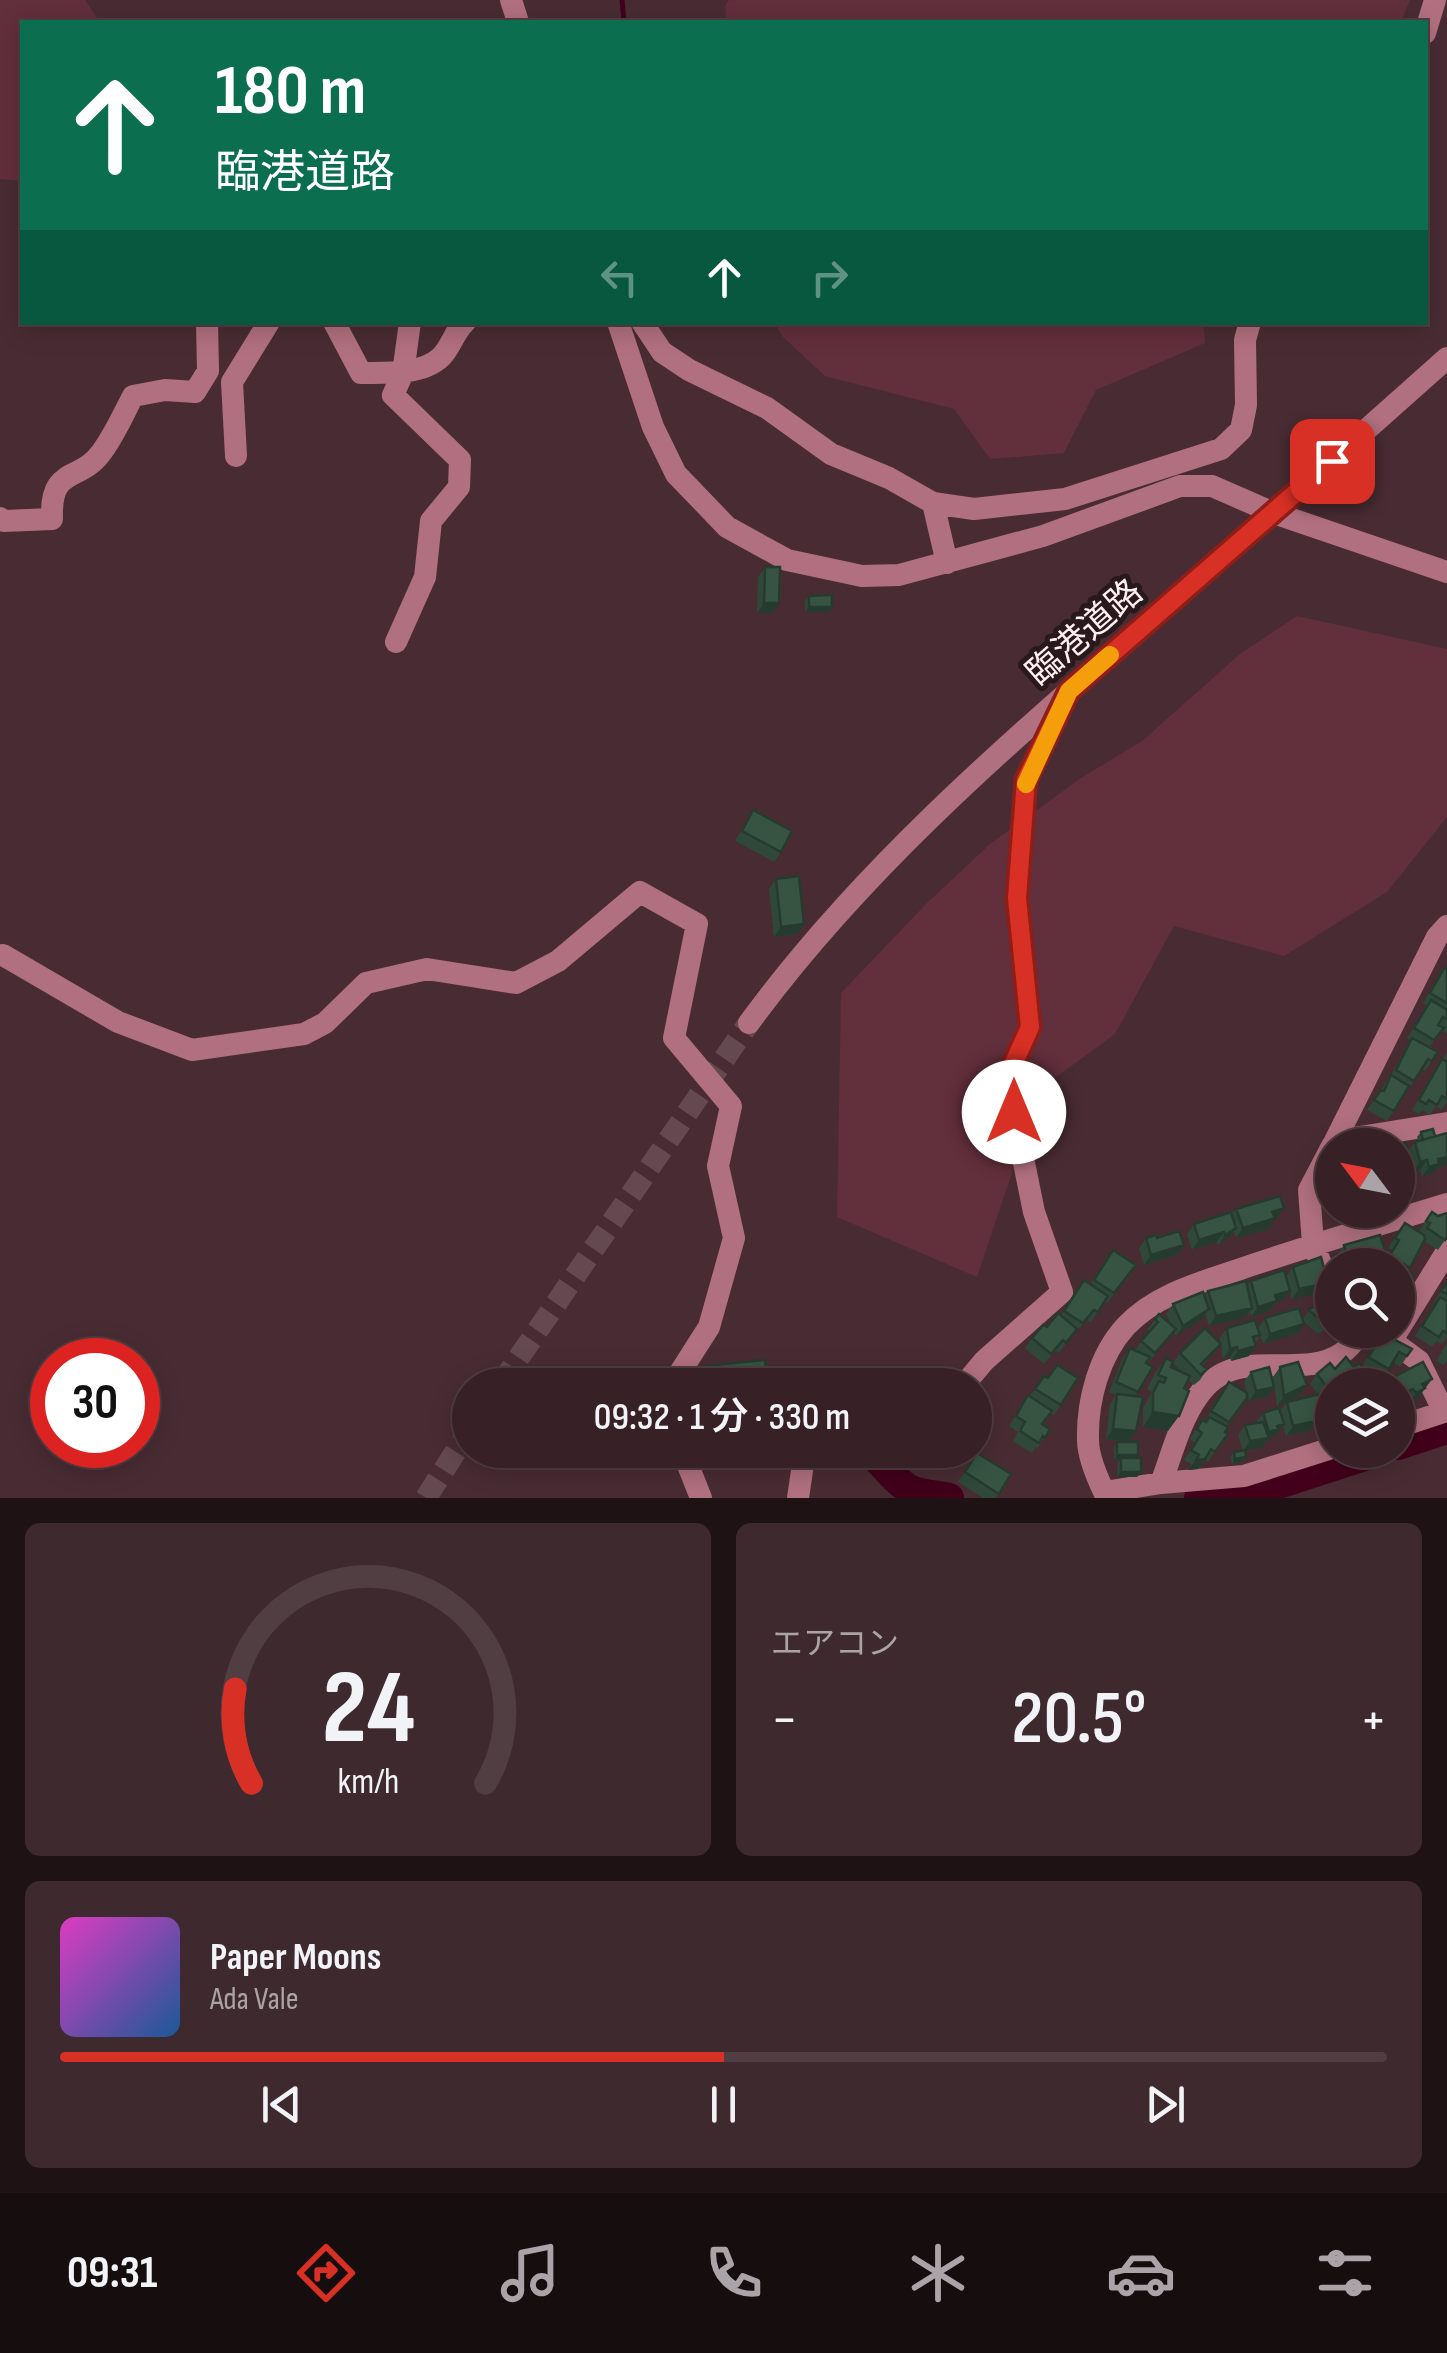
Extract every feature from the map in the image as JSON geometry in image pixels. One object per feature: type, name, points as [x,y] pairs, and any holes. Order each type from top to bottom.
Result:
[{"type":"street","points":[[1,521],[52,519],[52,501],[61,480],[98,457],[133,396],[165,390],[195,392],[208,371],[207,325]]},
{"type":"street","points":[[236,456],[232,382],[267,325]]},
{"type":"street","points":[[336,325],[362,373],[403,374],[441,358],[462,325]]},
{"type":"street","points":[[396,642],[425,577],[431,521],[459,487],[460,460],[394,395],[403,374],[410,325]]},
{"type":"street","points":[[619,325],[652,427],[676,474],[727,528],[787,560],[862,576],[898,575],[1043,536],[1180,486],[1212,486],[1274,513],[1447,572]]},
{"type":"street","points":[[644,325],[662,352],[688,370],[767,408],[831,454],[889,478],[933,503],[974,509],[1064,498],[1221,449],[1241,430],[1246,406],[1244,340],[1249,325]]},
{"type":"street","name":"臨港道路","points":[[749,1023],[838,910],[918,828],[1447,358]]},
{"type":"street","points":[[933,503],[946,564]]},
{"type":"street","points":[[978,1368],[1062,1292],[1034,1212],[1007,1078],[1030,1027],[1017,898],[1026,780],[1069,691]]},
{"type":"street","points":[[3,955],[118,1022],[192,1050],[304,1034],[325,1023],[366,983],[427,969],[516,984],[558,961],[640,892],[697,924],[674,1038],[731,1106],[718,1166],[734,1238],[709,1327],[683,1368]]},
{"type":"street","points":[[1342,1128],[1437,937],[1447,926]]},
{"type":"street","points":[[1415,1129],[1447,1123]]},
{"type":"street","points":[[1315,1178],[1308,1190],[1315,1251]]},
{"type":"street","points":[[1315,1453],[1244,1476],[1161,1482],[1105,1494],[1088,1443],[1093,1388],[1110,1348],[1126,1326],[1150,1306],[1178,1291],[1312,1244],[1447,1204]]},
{"type":"street","points":[[1415,1294],[1447,1251]]},
{"type":"street","points":[[1161,1482],[1186,1414],[1200,1392],[1221,1374],[1241,1366],[1318,1363],[1347,1348]]},
{"type":"street","points":[[1402,1348],[1419,1361],[1446,1411],[1415,1421]]},
{"type":"street","points":[[689,1468],[701,1498]]},
{"type":"street","points":[[798,1498],[804,1468]]},
{"type":"street","points":[[811,1468],[815,1498]]},
{"type":"shaded area","points":[[0,0],[85,0],[99,20],[20,20],[20,181],[0,179]]},
{"type":"shaded area","points":[[729,0],[1410,0],[1402,20],[727,20],[725,6]]},
{"type":"shaded area","points":[[776,325],[1203,325],[1205,343],[1096,390],[1064,453],[990,459],[954,409],[825,376],[783,337]]},
{"type":"shaded area","points":[[1297,616],[1447,649],[1447,817],[1387,892],[1284,956],[1174,926],[1115,1034],[1040,1089],[977,1277],[837,1217],[841,993],[990,844],[1081,778],[1142,741],[1240,654]]},
{"type":"building","points":[[765,567],[780,567],[779,603],[764,603]]},
{"type":"building","points":[[832,595],[832,607],[809,607],[809,596]]},
{"type":"building","points":[[753,810],[792,831],[781,852],[742,831]]},
{"type":"building","points":[[799,876],[804,924],[781,927],[776,879]]},
{"type":"building","points":[[1447,968],[1447,1003],[1430,993]]},
{"type":"building","points":[[1431,1000],[1447,1010],[1447,1019],[1443,1017],[1438,1025],[1444,1028],[1434,1040],[1414,1028]]},
{"type":"building","points":[[1412,1038],[1438,1052],[1432,1061],[1428,1059],[1414,1081],[1396,1070]]},
{"type":"building","points":[[1442,1059],[1447,1062],[1447,1099],[1442,1096],[1437,1105],[1429,1100],[1426,1104],[1419,1100]]},
{"type":"building","points":[[1391,1075],[1409,1086],[1394,1111],[1374,1100],[1384,1091]]},
{"type":"building","points":[[1433,1129],[1435,1136],[1423,1140],[1421,1132]]},
{"type":"building","points":[[1447,1133],[1447,1157],[1429,1167],[1427,1160],[1420,1162],[1415,1142]]},
{"type":"building","points":[[1280,1196],[1284,1208],[1272,1212],[1275,1218],[1243,1228],[1236,1209]]},
{"type":"building","points":[[1231,1212],[1236,1228],[1225,1235],[1224,1232],[1199,1240],[1194,1224]]},
{"type":"building","points":[[1432,1212],[1438,1216],[1447,1213],[1445,1240],[1427,1228],[1430,1223],[1426,1221]]},
{"type":"building","points":[[1402,1228],[1413,1228],[1425,1239],[1415,1258],[1415,1248],[1394,1248],[1399,1240],[1395,1238]]},
{"type":"building","points":[[1179,1231],[1184,1245],[1151,1255],[1146,1238]]},
{"type":"building","points":[[1380,1235],[1384,1248],[1345,1248],[1344,1245]]},
{"type":"building","points":[[1113,1250],[1136,1265],[1114,1293],[1094,1280]]},
{"type":"building","points":[[1315,1259],[1315,1286],[1299,1289],[1293,1267]]},
{"type":"building","points":[[1284,1270],[1290,1291],[1275,1295],[1277,1301],[1258,1307],[1251,1281]]},
{"type":"building","points":[[1084,1280],[1108,1296],[1098,1312],[1094,1310],[1083,1323],[1064,1311]]},
{"type":"building","points":[[1246,1281],[1252,1308],[1216,1316],[1208,1291]]},
{"type":"building","points":[[1203,1292],[1209,1309],[1183,1326],[1173,1304]]},
{"type":"building","points":[[1440,1297],[1447,1301],[1447,1333],[1443,1331],[1439,1337],[1422,1326]]},
{"type":"building","points":[[1299,1308],[1304,1324],[1270,1334],[1265,1318]]},
{"type":"building","points":[[1058,1313],[1077,1329],[1051,1354],[1032,1338]]},
{"type":"building","points":[[1159,1314],[1176,1329],[1155,1353],[1141,1341],[1158,1322],[1155,1319]]},
{"type":"building","points":[[1255,1320],[1260,1335],[1253,1337],[1256,1346],[1230,1349],[1227,1328]]},
{"type":"building","points":[[1205,1328],[1221,1344],[1201,1364],[1207,1369],[1201,1375],[1180,1353]]},
{"type":"building","points":[[1130,1348],[1150,1357],[1146,1363],[1153,1367],[1138,1392],[1116,1382]]},
{"type":"building","points":[[1374,1348],[1412,1349],[1407,1356],[1399,1352],[1390,1368],[1368,1357]]},
{"type":"building","points":[[1346,1357],[1354,1367],[1359,1363],[1363,1367],[1362,1368],[1336,1368]]},
{"type":"building","points":[[1166,1358],[1173,1362],[1171,1367],[1190,1376],[1184,1388],[1189,1391],[1179,1416],[1153,1412],[1153,1393],[1159,1381],[1164,1383],[1166,1378],[1158,1375]]},
{"type":"building","points":[[765,1360],[766,1368],[705,1368]]},
{"type":"building","points":[[1298,1362],[1307,1385],[1284,1396],[1280,1367]]},
{"type":"building","points":[[1423,1362],[1432,1379],[1416,1393],[1415,1368],[1411,1368]]},
{"type":"building","points":[[1057,1365],[1078,1378],[1061,1405],[1035,1389]]},
{"type":"building","points":[[1269,1367],[1274,1387],[1256,1391],[1251,1372]]},
{"type":"building","points":[[1229,1382],[1247,1393],[1247,1398],[1229,1422],[1211,1411]]},
{"type":"building","points":[[1117,1394],[1143,1397],[1136,1431],[1113,1429]]},
{"type":"building","points":[[1028,1395],[1052,1411],[1042,1424],[1050,1429],[1039,1443],[1020,1431],[1025,1422],[1016,1416]]},
{"type":"building","points":[[1315,1395],[1315,1421],[1293,1426],[1287,1402]]},
{"type":"building","points":[[1279,1408],[1284,1424],[1269,1432],[1263,1413]]},
{"type":"building","points":[[1209,1417],[1228,1427],[1228,1434],[1215,1452],[1211,1449],[1205,1459],[1196,1460],[1199,1455],[1191,1450],[1202,1433],[1197,1429]]},
{"type":"building","points":[[1263,1422],[1269,1438],[1250,1441],[1245,1425]]},
{"type":"building","points":[[1117,1442],[1138,1442],[1138,1455],[1117,1455]]},
{"type":"building","points":[[1245,1450],[1246,1457],[1235,1459],[1234,1452]]},
{"type":"building","points":[[1121,1458],[1141,1458],[1141,1472],[1121,1472]]},
{"type":"building","points":[[992,1462],[1011,1474],[999,1494],[965,1472],[968,1468],[992,1468]]},
{"type":"waterway","points":[[622,0],[624,20]]},
{"type":"waterway","points":[[1415,1439],[1447,1429]]},
{"type":"waterway","points":[[886,1468],[909,1489],[949,1498]]},
{"type":"waterway","points":[[1199,1498],[1260,1490],[1328,1468]]},
{"type":"tunnel","points":[[512,1368],[749,1023]]},
{"type":"tunnel","points":[[426,1498],[452,1457]]},
{"type":"slow traffic","points":[[1026,784],[1069,691],[1110,655]]},
{"type":"route","points":[[1014,1112],[1007,1078],[1030,1027],[1017,898],[1026,780],[1069,691],[1332,461]]}]
